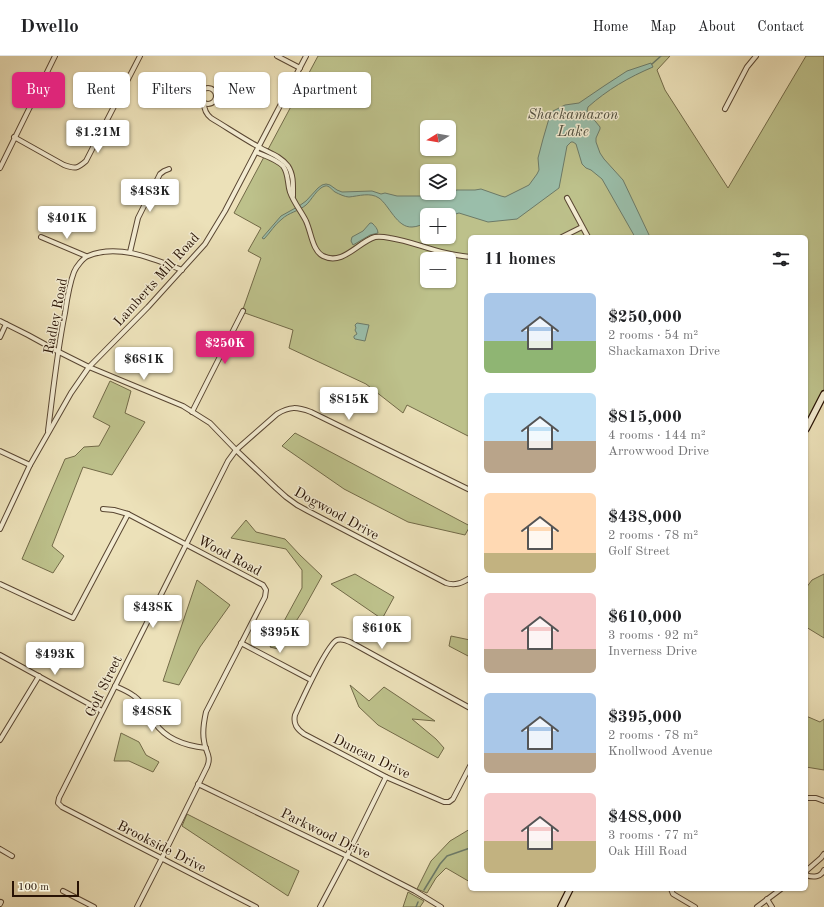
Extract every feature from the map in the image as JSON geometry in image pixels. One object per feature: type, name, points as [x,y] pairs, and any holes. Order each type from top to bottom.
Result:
[{"type":"main road","points":[[808,425],[824,394]]},
{"type":"main road","points":[[561,907],[569,891]]},
{"type":"street","points":[[0,168],[55,56]]},
{"type":"street","points":[[14,137],[64,165],[72,168],[79,167],[86,161],[140,56]]},
{"type":"street","points":[[277,56],[300,68]]},
{"type":"street","name":"Lamberts Mill Road","points":[[1,526],[30,465],[71,393],[89,367],[148,307],[205,244],[225,211],[306,56]]},
{"type":"street","points":[[724,109],[747,67],[756,56]]},
{"type":"street","points":[[204,89],[213,89],[216,93],[215,101],[210,104],[204,103],[201,99],[200,93],[204,89]]},
{"type":"street","points":[[204,108],[211,118],[280,158],[287,165],[292,179],[293,199]]},
{"type":"street","points":[[256,152],[275,160],[284,168],[288,176],[289,189],[306,221],[315,248],[325,257],[339,258],[371,239],[382,237],[404,240],[445,253],[468,257]]},
{"type":"street","points":[[130,252],[138,218],[160,174],[169,169]]},
{"type":"street","points":[[567,198],[587,235]]},
{"type":"street","points":[[566,235],[582,226]]},
{"type":"street","points":[[41,237],[86,256],[113,251],[130,252],[182,270]]},
{"type":"street","name":"Radley Road","points":[[48,434],[58,352],[69,289],[75,270],[86,256]]},
{"type":"street","points":[[192,412],[243,311]]},
{"type":"street","name":"Dogwood Drive","points":[[0,321],[89,367],[183,406],[210,423],[236,450],[286,497],[308,511],[446,583],[460,584],[468,579]]},
{"type":"street","points":[[0,337],[6,324]]},
{"type":"street","name":"Golf Street","points":[[58,803],[58,798],[228,461],[236,450],[277,414],[290,408],[303,409],[311,412],[468,489]]},
{"type":"street","points":[[0,451],[30,465]]},
{"type":"street","name":"Wood Road","points":[[103,509],[128,514],[263,585],[266,590],[265,597],[206,712],[203,724],[203,739],[208,754],[209,763],[137,907]]},
{"type":"street","points":[[0,584],[73,618],[128,514]]},
{"type":"street","points":[[241,643],[311,680],[330,648],[337,640],[341,639],[352,643],[468,707]]},
{"type":"street","points":[[0,654],[102,711]]},
{"type":"street","points":[[0,740],[39,676]]},
{"type":"street","name":"Duncan Drive","points":[[311,680],[294,720],[297,728],[304,734],[386,777],[444,802],[449,802],[453,799],[468,770]]},
{"type":"street","points":[[115,686],[128,692],[140,701],[154,723],[166,735],[185,744],[206,748]]},
{"type":"street","points":[[320,907],[386,777]]},
{"type":"street","name":"Parkwood Drive","points":[[198,784],[416,891],[440,907]]},
{"type":"street","points":[[808,798],[816,798],[824,801]]},
{"type":"street","name":"Brookside Drive","points":[[58,803],[62,807],[256,907]]},
{"type":"street","points":[[0,850],[12,856]]},
{"type":"street","points":[[808,869],[822,856],[824,863]]},
{"type":"street","points":[[808,876],[815,877],[820,875],[824,870]]},
{"type":"street","points":[[63,891],[94,907]]},
{"type":"street","points":[[672,891],[673,894],[695,907]]},
{"type":"street","points":[[757,907],[778,891]]},
{"type":"street","points":[[767,899],[772,907]]},
{"type":"shaded area","points":[[318,56],[670,56],[657,70],[665,90],[728,188],[806,56],[824,56],[824,390],[808,419],[808,235],[468,235],[468,436],[407,405],[403,413],[366,384],[289,348],[293,330],[242,312],[261,258],[248,251],[261,228],[234,213],[290,108],[371,108],[371,72],[309,72]]},
{"type":"shaded area","points":[[110,381],[131,391],[125,413],[145,422],[112,475],[83,467],[52,546],[64,556],[53,573],[22,559],[65,459],[75,456],[84,447],[99,446],[110,426],[93,417]]},
{"type":"shaded area","points":[[295,433],[468,525],[468,530],[465,535],[408,522],[344,489],[282,446]]},
{"type":"shaded area","points":[[246,520],[256,532],[285,539],[322,576],[302,612],[278,649],[270,647],[302,588],[302,570],[286,549],[231,538]]},
{"type":"shaded area","points":[[355,574],[394,597],[382,619],[331,584]]},
{"type":"shaded area","points":[[824,574],[824,638],[808,628],[808,585],[812,580]]},
{"type":"shaded area","points":[[197,580],[230,605],[200,647],[179,685],[163,681]]},
{"type":"shaded area","points":[[451,636],[468,640],[468,656],[449,646]]},
{"type":"shaded area","points":[[350,685],[369,701],[384,687],[435,721],[412,719],[436,739],[444,748],[438,758],[378,725],[359,707]]},
{"type":"shaded area","points":[[808,717],[820,722],[824,719],[824,770],[808,767]]},
{"type":"shaded area","points":[[121,733],[139,742],[146,755],[159,762],[153,772],[129,761],[114,761]]},
{"type":"shaded area","points":[[187,814],[299,871],[288,896],[182,826]]},
{"type":"shaded area","points":[[468,830],[468,881],[446,868],[436,878],[427,893],[417,889],[431,861],[450,841]]},
{"type":"shaded area","points":[[408,892],[424,901],[420,907],[403,907]]},
{"type":"water","name":"Shackamaxon Lake","points":[[651,63],[653,67],[635,75],[611,90],[588,107],[587,111],[600,127],[596,142],[600,153],[623,180],[649,235],[634,235],[602,179],[582,164],[576,144],[571,142],[567,146],[559,188],[517,219],[488,222],[459,213],[456,214],[456,208],[420,208],[420,225],[414,227],[407,226],[402,224],[383,201],[376,196],[368,195],[347,197],[325,186],[319,189],[308,203],[284,217],[264,239],[262,238],[281,216],[299,206],[318,188],[326,184],[342,192],[372,191],[397,196],[420,196],[420,200],[456,200],[456,190],[481,189],[505,197],[529,185],[537,174],[539,170],[538,158],[550,115],[553,111],[565,105],[579,103],[627,71]]},
{"type":"water","points":[[370,223],[375,226],[378,233],[370,235],[353,245],[351,241],[352,237],[363,231]]},
{"type":"water","points":[[357,323],[369,325],[365,341],[354,338],[357,334],[355,325]]},
{"type":"waterway","points":[[652,64],[661,56]]},
{"type":"waterway","points":[[424,890],[440,864],[447,856],[468,849]]},
{"type":"waterway","points":[[416,907],[418,902]]}]
